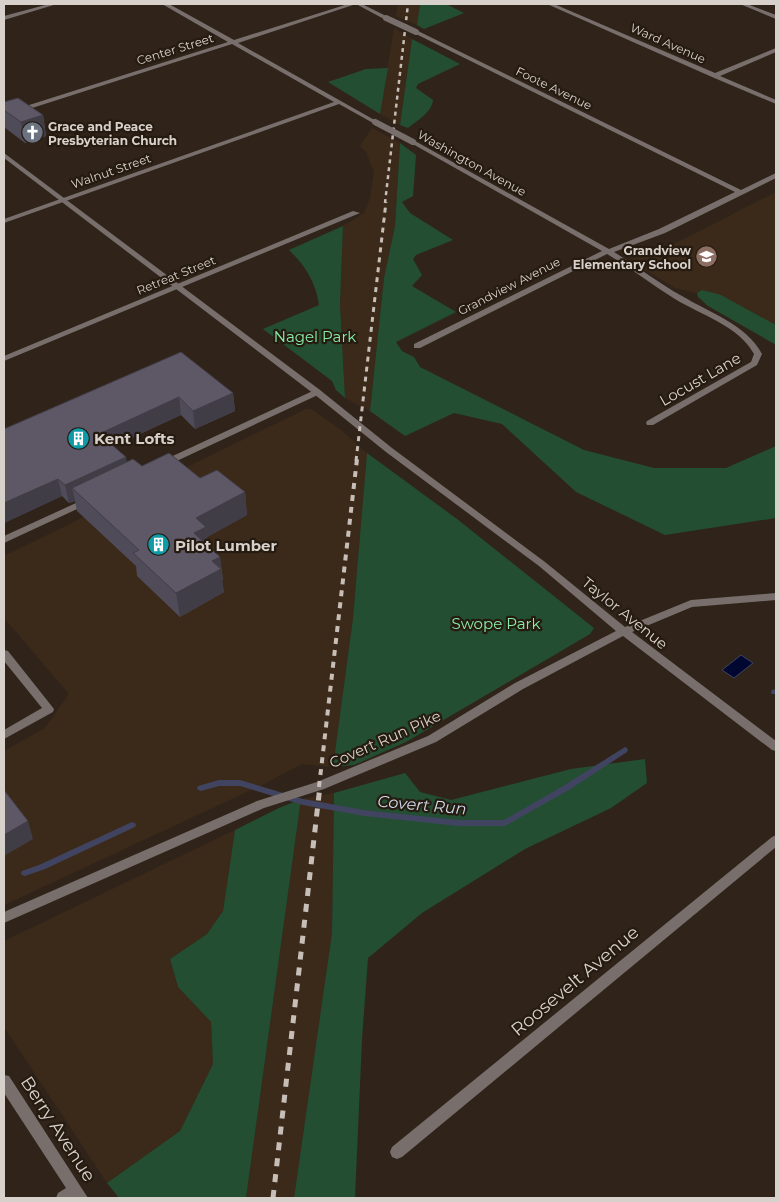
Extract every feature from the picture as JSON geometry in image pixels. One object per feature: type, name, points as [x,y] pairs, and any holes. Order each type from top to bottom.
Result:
[{"type":"street","points":[[4,18],[54,4]]},
{"type":"street","name":"Washington Avenue","points":[[165,4],[608,251],[681,299],[698,307],[731,328],[756,347],[758,354]]},
{"type":"street","name":"Center Street","points":[[4,115],[353,4]]},
{"type":"street","name":"Foote Avenue","points":[[358,4],[740,192]]},
{"type":"street","name":"Ward Avenue","points":[[550,4],[776,102]]},
{"type":"street","points":[[743,4],[776,16]]},
{"type":"street","points":[[714,76],[776,50]]},
{"type":"street","name":"Walnut Street","points":[[4,221],[339,102]]},
{"type":"street","name":"Taylor Avenue","points":[[4,154],[62,200],[317,392],[389,450],[542,564],[624,631],[776,747]]},
{"type":"street","name":"Grandview Avenue","points":[[417,346],[608,251],[648,237],[776,174]]},
{"type":"street","name":"Retreat Street","points":[[4,359],[356,213]]},
{"type":"street","name":"Locust Lane","points":[[650,423],[754,363],[758,354]]},
{"type":"street","points":[[154,469],[317,392]]},
{"type":"street","points":[[4,540],[100,494]]},
{"type":"street","name":"Covert Run Pike","points":[[4,918],[261,804],[320,786],[432,739],[547,670],[624,631],[691,604],[776,596]]},
{"type":"street","points":[[4,654],[49,709],[4,735]]},
{"type":"street","name":"Roosevelt Avenue","points":[[398,1152],[776,840]]},
{"type":"street","name":"Berry Avenue","points":[[4,1081],[78,1194]]},
{"type":"street","points":[[63,1198],[78,1194]]},
{"type":"shaded area","points":[[398,4],[420,4],[417,25],[396,16]]},
{"type":"shaded area","points":[[394,28],[412,39],[400,125],[380,114]]},
{"type":"shaded area","points":[[372,128],[400,143],[395,226],[384,278],[370,411],[345,398],[340,304],[343,226],[364,213],[370,199],[374,172],[366,152],[360,146]]},
{"type":"shaded area","name":"Grandview Elementary School","points":[[776,192],[776,325],[741,306],[702,290],[697,293],[675,288],[628,259],[648,256]]},
{"type":"shaded area","points":[[306,409],[311,409],[341,430],[367,453],[353,618],[333,767],[302,764],[262,785],[4,905],[4,751],[45,728],[69,694],[4,618],[4,556]]},
{"type":"shaded area","points":[[334,793],[332,933],[294,1198],[246,1198],[301,799]]},
{"type":"shaded area","points":[[235,830],[223,911],[207,934],[170,959],[178,987],[211,1022],[213,1064],[180,1131],[107,1183],[4,1027],[4,941]]},
{"type":"green space","points":[[420,4],[446,4],[464,13],[424,29],[417,25]]},
{"type":"green space","points":[[412,39],[460,64],[418,84],[416,88],[433,100],[427,112],[408,128],[400,125]]},
{"type":"green space","points":[[388,68],[380,114],[328,82],[366,69]]},
{"type":"green space","points":[[400,143],[416,155],[413,196],[402,202],[410,213],[453,240],[416,255],[413,259],[422,275],[412,286],[456,312],[396,342],[402,351],[414,357],[420,367],[584,450],[654,468],[726,468],[776,446],[776,518],[665,535],[576,492],[502,424],[454,413],[405,436],[370,411],[384,278],[395,226]]},
{"type":"green space","name":"Nagel Park","points":[[343,226],[340,304],[345,398],[336,390],[332,381],[263,329],[319,305],[318,297],[309,275],[289,250]]},
{"type":"green space","points":[[702,290],[721,295],[776,325],[776,345],[708,306],[698,297],[697,293]]},
{"type":"green space","name":"Swope Park","points":[[367,453],[457,519],[594,628],[590,634],[406,742],[354,765],[333,767],[353,618]]},
{"type":"green space","points":[[645,759],[647,783],[611,808],[525,849],[422,913],[368,958],[362,1039],[355,1198],[294,1198],[332,933],[334,793],[405,773],[420,792],[451,800],[571,769]]},
{"type":"green space","points":[[301,799],[246,1198],[119,1198],[107,1183],[180,1131],[213,1064],[211,1022],[178,987],[170,959],[207,934],[223,911],[235,830]]},
{"type":"water","points":[[741,655],[753,663],[734,678],[722,670]]},
{"type":"building","points":[[18,98],[43,115],[21,122],[4,110],[4,102]]},
{"type":"building","name":"Kent Lofts","points":[[181,352],[233,393],[193,411],[179,397],[99,434],[126,457],[65,485],[58,479],[4,503],[4,429]]},
{"type":"building","name":"Pilot Lumber","points":[[169,453],[200,478],[217,470],[245,492],[196,518],[206,527],[194,533],[220,557],[212,561],[221,569],[176,593],[133,553],[139,550],[72,488],[133,459],[142,466]]},
{"type":"building","points":[[4,790],[28,821],[4,835]]},
{"type":"waterway","name":"Covert Run","points":[[201,788],[219,783],[240,783],[303,802],[364,813],[458,823],[505,823],[566,788],[625,750]]},
{"type":"waterway","name":"Covert Run","points":[[25,873],[132,825]]},
{"type":"railway","points":[[385,203],[408,4]]},
{"type":"railway","points":[[356,461],[386,202]]},
{"type":"railway","points":[[319,787],[357,459]]},
{"type":"railway","points":[[273,1198],[320,786]]},
{"type":"place","name":"Grace and Peace Presbyterian Church","points":[[32,133]]},
{"type":"place","name":"Grandview Elementary School","points":[[707,257]]},
{"type":"place","name":"Kent Lofts","points":[[78,438]]},
{"type":"place","name":"Pilot Lumber","points":[[159,545]]}]
